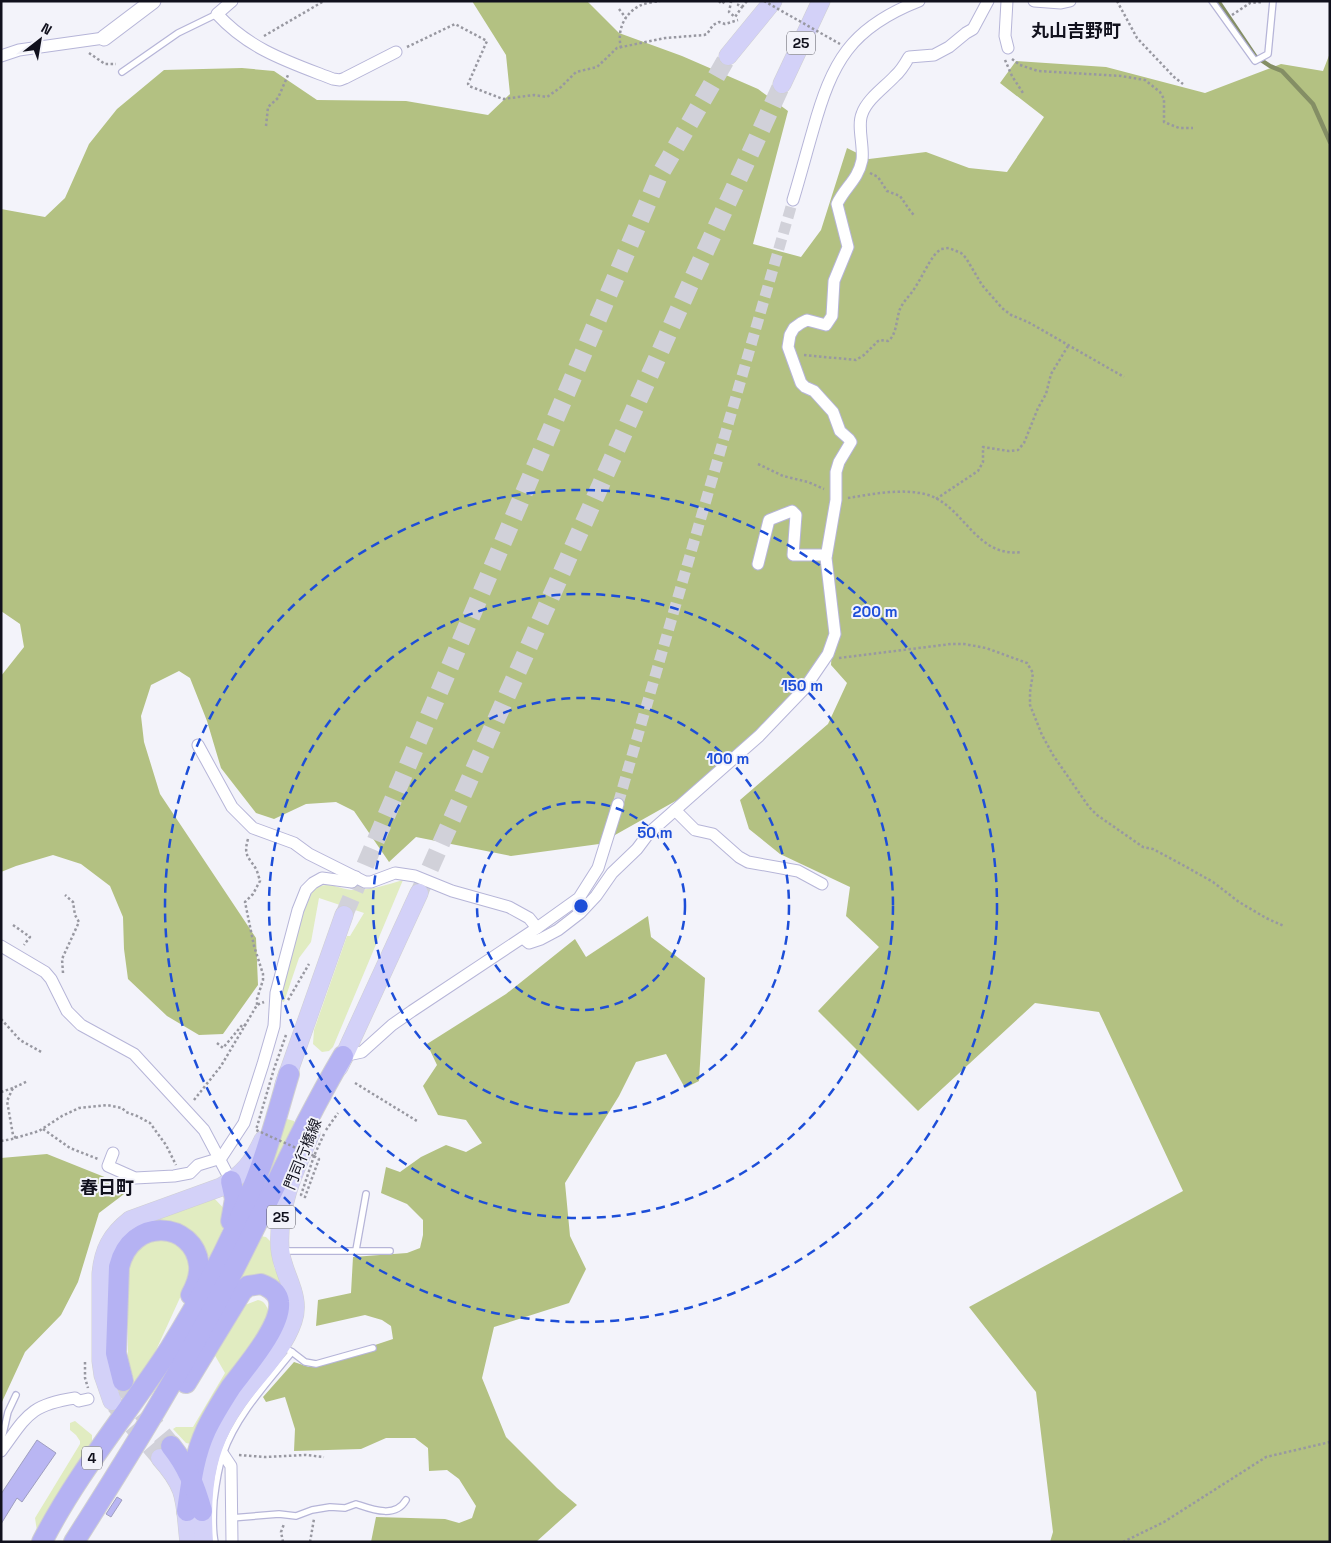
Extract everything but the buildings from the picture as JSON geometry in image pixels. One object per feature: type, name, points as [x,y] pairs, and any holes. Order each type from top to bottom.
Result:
[{"type":"highway","points":[[126,1461],[215,1305],[308,1117],[343,1056]]},
{"type":"highway","points":[[149,1379],[187,1319],[216,1268],[255,1182],[289,1074]]},
{"type":"highway","points":[[216,1268],[234,1208],[235,1192],[231,1181]]},
{"type":"highway","points":[[123,1381],[116,1353],[119,1267],[127,1246],[142,1234],[152,1230],[164,1230],[184,1239],[193,1248],[200,1266],[197,1282],[187,1306],[149,1379]]},
{"type":"highway","points":[[126,1461],[174,1401],[195,1370],[237,1298],[248,1286],[261,1284],[273,1290],[279,1302],[276,1317],[257,1353],[214,1414],[199,1448],[191,1472],[194,1511]]},
{"type":"highway","name":"4","points":[[42,1542],[69,1492],[84,1469],[149,1379]]},
{"type":"highway","points":[[166,1452],[191,1472]]},
{"type":"highway","name":"4","points":[[74,1542],[126,1461]]},
{"type":"main road","points":[[728,56],[773,1]]},
{"type":"main road","name":"25","points":[[782,84],[821,1]]},
{"type":"main road","name":"門司行橋線","points":[[191,1472],[218,1435],[234,1407],[286,1349],[294,1321],[296,1301],[280,1251],[281,1220],[286,1196],[343,1056],[419,893]]},
{"type":"main road","points":[[112,1401],[103,1375],[101,1361],[101,1267],[105,1250],[119,1229],[130,1220],[221,1187],[243,1173],[257,1152],[289,1074],[344,915]]},
{"type":"main road","points":[[189,1542],[194,1511]]},
{"type":"main road","points":[[194,1511],[204,1542]]},
{"type":"street","points":[[1,56],[19,50],[104,38],[153,1]]},
{"type":"street","points":[[232,1],[218,14],[238,35],[280,59],[333,78],[340,80],[396,52]]},
{"type":"street","points":[[793,200],[823,94],[839,62],[848,48],[877,22],[919,1]]},
{"type":"street","points":[[523,938],[529,943],[541,939],[558,930],[580,913],[596,896],[612,872],[637,849],[649,832],[759,736],[804,690],[828,654],[835,634],[826,555],[836,500],[836,472],[839,462],[851,442],[840,431],[834,412],[802,383],[788,347],[790,336],[794,328],[801,322],[807,320],[826,325],[832,316],[834,281],[848,247],[837,204],[852,184],[860,168],[863,152],[860,118],[864,108],[897,74],[909,57],[934,55],[943,52],[973,29],[988,1]]},
{"type":"street","points":[[1007,1],[1005,36],[1008,48]]},
{"type":"street","points":[[1034,1],[1061,3],[1070,1]]},
{"type":"street","points":[[758,564],[769,520],[792,511],[796,515],[793,555],[826,555]]},
{"type":"street","points":[[198,745],[232,807],[253,828],[294,843],[309,854],[365,882],[395,874],[415,876],[452,891],[509,907],[529,918],[537,928]]},
{"type":"street","points":[[343,1056],[362,1052],[392,1025],[523,938],[579,898],[598,868],[618,804]]},
{"type":"street","points":[[675,810],[695,830],[713,834],[739,857],[748,862],[798,871],[822,884]]},
{"type":"street","points":[[111,1158],[108,1166],[135,1178],[190,1173],[198,1165],[221,1158],[244,1123],[274,1026],[276,997],[298,910],[306,890],[322,878],[352,882],[356,877]]},
{"type":"street","points":[[1,946],[45,972],[51,979],[67,1011],[81,1025],[134,1054],[204,1130],[221,1158],[231,1181]]},
{"type":"street","points":[[2,1448],[29,1414],[41,1406],[54,1401],[75,1398],[79,1401],[88,1399]]},
{"type":"street","points":[[223,1454],[230,1466],[232,1542]]},
{"type":"lane","points":[[1212,1],[1255,61],[1268,54],[1273,1]]},
{"type":"lane","points":[[122,72],[178,33],[218,14]]},
{"type":"lane","points":[[356,1250],[366,1194]]},
{"type":"lane","points":[[280,1251],[390,1250]]},
{"type":"lane","points":[[215,1542],[213,1507],[215,1486],[223,1454],[229,1440],[286,1349],[305,1362],[316,1364],[373,1348]]},
{"type":"lane","points":[[2,1448],[8,1412],[16,1395]]},
{"type":"lane","points":[[231,1518],[279,1514],[296,1516],[330,1507],[345,1508],[356,1504],[371,1510],[384,1511],[400,1507],[406,1500]]},
{"type":"path","points":[[252,44],[324,1]]},
{"type":"path","points":[[621,48],[618,37],[626,18],[640,5],[660,1]]},
{"type":"path","points":[[719,1],[722,4],[725,1]]},
{"type":"path","points":[[730,1],[729,12],[734,17],[746,1]]},
{"type":"path","points":[[740,1],[738,4],[742,7]]},
{"type":"path","points":[[764,1],[840,44]]},
{"type":"path","points":[[1117,1],[1137,38],[1183,84]]},
{"type":"path","points":[[1225,19],[1250,3],[1269,1]]},
{"type":"path","points":[[619,9],[626,18]]},
{"type":"path","points":[[396,52],[455,24],[487,41],[468,84],[469,86],[507,99],[534,95],[544,97],[549,96],[561,87],[576,72],[597,67],[610,54],[621,48],[656,40],[704,36],[713,25],[719,22],[725,24],[738,20]]},
{"type":"path","points":[[72,42],[76,50],[86,51],[105,64],[121,64],[122,72]]},
{"type":"path","points":[[1008,48],[1004,55],[1006,63],[1023,93]]},
{"type":"path","points":[[1008,48],[1012,59],[1020,65],[1038,71],[1121,76],[1145,80],[1156,88],[1164,99],[1164,122],[1180,128],[1193,128]]},
{"type":"path","points":[[266,126],[268,107],[279,96],[294,64]]},
{"type":"path","points":[[860,168],[878,177],[887,191],[900,196],[910,212],[915,216]]},
{"type":"path","points":[[790,354],[856,360],[878,341],[888,341],[894,335],[899,312],[907,296],[914,289],[936,253],[941,249],[949,248],[961,253],[966,258],[982,285],[1002,308],[1011,315],[1028,322],[1124,377]]},
{"type":"path","points":[[936,499],[978,471],[984,462],[983,447],[1009,451],[1018,450],[1024,443],[1038,408],[1046,394],[1051,374],[1068,346]]},
{"type":"path","points":[[758,464],[794,480],[808,482],[822,488],[836,500],[904,492],[916,493],[936,499],[992,547],[1003,552],[1022,552]]},
{"type":"path","points":[[828,654],[838,658],[964,644],[986,648],[1026,663],[1033,673],[1030,705],[1042,735],[1053,756],[1096,815],[1143,847],[1153,849],[1181,864],[1213,882],[1239,902],[1284,926]]},
{"type":"path","points":[[187,1110],[221,1066],[246,1026],[257,1005],[263,980],[245,902],[253,894],[260,882],[256,868],[247,856],[247,844],[253,828]]},
{"type":"path","points":[[63,975],[62,960],[79,922],[75,915],[73,902],[65,895]]},
{"type":"path","points":[[13,925],[30,937],[18,955]]},
{"type":"path","points":[[286,1004],[310,963]]},
{"type":"path","points":[[257,1005],[276,997]]},
{"type":"path","points":[[1,1019],[20,1040],[43,1053]]},
{"type":"path","points":[[217,1043],[223,1048],[243,1024],[246,1026]]},
{"type":"path","points":[[286,1035],[256,1130],[314,1156],[324,1134],[338,1113]]},
{"type":"path","points":[[1,1092],[28,1082]]},
{"type":"path","points":[[355,1082],[417,1120]]},
{"type":"path","points":[[13,1088],[7,1101],[13,1135],[16,1138]]},
{"type":"path","points":[[1,1141],[43,1129],[78,1108],[101,1105],[122,1108],[126,1112],[150,1123],[166,1145],[182,1174]]},
{"type":"path","points":[[43,1129],[70,1148],[111,1158]]},
{"type":"path","points":[[1123,1542],[1164,1522],[1266,1457],[1330,1442]]},
{"type":"path","points":[[223,1454],[265,1457],[306,1455],[324,1457]]},
{"type":"path","points":[[310,1542],[316,1510]]},
{"type":"path","points":[[283,1542],[281,1532],[289,1516]]},
{"type":"green space","points":[[472,1],[587,1],[619,33],[682,56],[758,89],[788,111],[753,244],[801,257],[821,230],[847,148],[869,159],[926,152],[969,168],[1007,172],[1044,117],[1000,83],[1016,61],[1106,67],[1205,93],[1281,64],[1323,71],[1330,53],[1330,1542],[1050,1542],[1053,1532],[1036,1392],[969,1307],[1183,1191],[1099,1012],[1035,1003],[918,1111],[818,1011],[879,947],[846,916],[850,887],[780,854],[749,829],[740,800],[828,724],[847,683],[831,665],[832,648],[799,701],[704,785],[599,844],[511,856],[416,837],[389,862],[354,811],[336,802],[306,804],[274,819],[256,813],[221,768],[207,721],[190,678],[179,671],[151,685],[141,716],[144,742],[160,794],[256,938],[258,985],[223,1034],[199,1035],[167,1016],[128,979],[124,949],[123,917],[110,886],[81,864],[53,855],[1,872],[1,676],[24,647],[20,624],[1,611],[1,209],[45,217],[65,198],[89,144],[117,109],[164,70],[242,68],[274,71],[317,100],[406,101],[488,115],[510,94],[506,55]]},
{"type":"green space","points":[[403,880],[333,1047],[329,1051],[322,1052],[313,1044],[314,1030],[347,936],[350,936],[364,913],[319,898],[311,942],[299,958],[284,1002],[281,1001],[281,993],[304,911],[313,890],[325,885],[350,890],[363,889]]},
{"type":"green space","points":[[648,916],[651,937],[705,978],[699,1081],[685,1088],[666,1054],[636,1062],[619,1096],[565,1183],[570,1236],[586,1269],[569,1303],[494,1327],[482,1378],[506,1437],[557,1488],[577,1505],[536,1542],[371,1542],[376,1517],[445,1519],[459,1523],[472,1518],[476,1506],[459,1479],[447,1470],[429,1471],[428,1448],[415,1438],[386,1438],[361,1449],[294,1451],[295,1429],[285,1397],[266,1402],[263,1397],[294,1362],[309,1367],[393,1339],[391,1326],[382,1320],[365,1315],[316,1326],[318,1300],[351,1293],[353,1257],[407,1253],[420,1248],[423,1235],[423,1220],[407,1204],[381,1193],[386,1167],[400,1172],[421,1157],[446,1145],[466,1152],[482,1143],[466,1120],[438,1115],[423,1086],[437,1065],[427,1044],[506,994],[575,939],[586,957]]},
{"type":"green space","points":[[285,1120],[294,1121],[294,1126],[246,1226]]},
{"type":"green space","points":[[47,1154],[132,1188],[99,1213],[78,1282],[61,1315],[25,1352],[1,1404],[1,1158]]},
{"type":"green space","points":[[213,1197],[229,1214],[211,1257],[207,1256],[201,1242],[168,1222],[149,1222]]},
{"type":"green space","points":[[260,1236],[266,1237],[270,1241],[274,1267],[283,1287],[243,1280],[240,1274]]},
{"type":"green space","points":[[165,1238],[186,1253],[190,1263],[189,1278],[152,1359],[135,1383],[128,1361],[129,1262],[141,1243]]},
{"type":"green space","points":[[258,1300],[266,1306],[269,1318],[191,1444],[186,1443],[173,1429],[176,1427],[193,1427],[225,1373],[213,1352],[245,1305]]},
{"type":"green space","points":[[75,1421],[92,1435],[92,1442],[73,1469],[37,1531],[35,1518],[80,1444],[76,1435],[70,1430],[70,1423]]},
{"type":"waterway","points":[[1218,1],[1255,56],[1282,71],[1313,104],[1330,142]]},
{"type":"tunnel","points":[[344,915],[658,178],[728,56]]},
{"type":"tunnel","points":[[419,893],[687,291],[782,84]]},
{"type":"tunnel","points":[[618,804],[793,200]]},
{"type":"tunnel","points":[[126,1387],[138,1406],[171,1446]]},
{"type":"tunnel","points":[[115,1405],[160,1458]]},
{"type":"district","name":"丸山吉野町","points":[[1076,31]]},
{"type":"district","name":"春日町","points":[[107,1188]]}]
